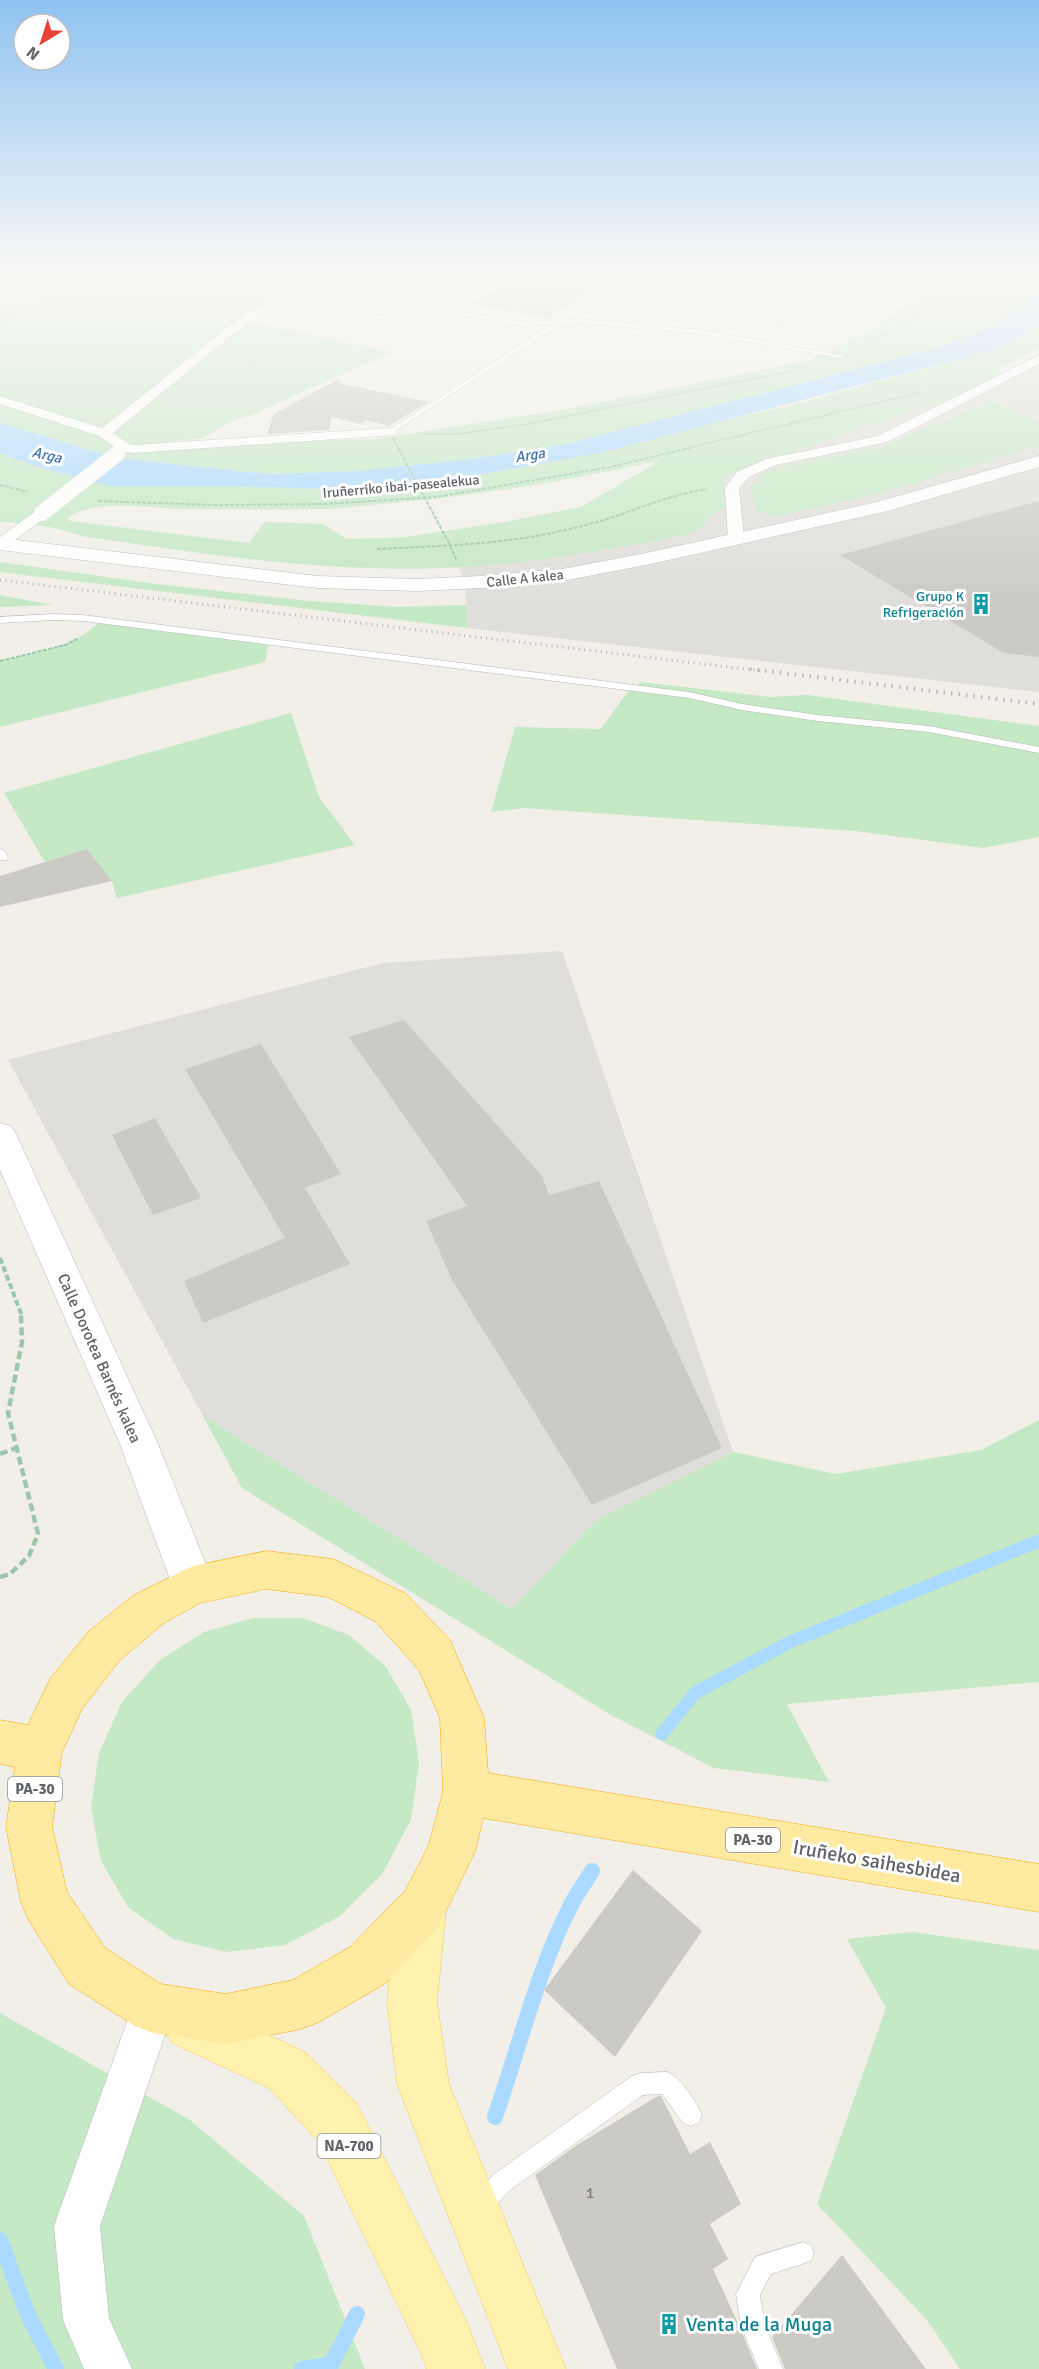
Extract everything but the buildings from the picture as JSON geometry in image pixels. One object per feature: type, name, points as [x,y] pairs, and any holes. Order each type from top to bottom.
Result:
[{"type":"highway","name":"PA-30","points":[[267,1570],[333,1578],[390,1607],[435,1655],[462,1718],[466,1792],[451,1852],[422,1908],[368,1965],[301,2004],[226,2019],[153,2008],[87,1966],[45,1902],[29,1827],[20,1746],[104,1646],[149,1609],[193,1585],[267,1570]]},
{"type":"highway","name":"Iruñeko saihesbidea","points":[[466,1792],[1039,1888]]},
{"type":"main road","name":"Calle A kalea","points":[[0,544],[317,582],[417,585],[562,575],[881,507],[1039,460]]},
{"type":"main road","name":"Calle A kalea","points":[[0,554],[190,582],[285,591],[425,596],[551,587],[679,567],[894,518],[1039,475]]},
{"type":"main road","name":"Calle Dorotea Barnés kalea","points":[[0,1134],[139,1444],[193,1585]]},
{"type":"main road","points":[[422,1908],[412,2002],[423,2084],[537,2369]]},
{"type":"main road","name":"NA-700","points":[[153,2008],[288,2070],[338,2123],[447,2343],[456,2369]]},
{"type":"street","points":[[104,433],[162,386]]},
{"type":"street","points":[[736,538],[732,488],[743,474],[754,468],[781,460],[866,445],[883,439],[987,386]]},
{"type":"street","points":[[0,400],[104,433],[121,451]]},
{"type":"street","points":[[0,544],[121,451],[392,435]]},
{"type":"street","points":[[108,2369],[86,2320],[77,2226],[153,2008]]},
{"type":"lane","points":[[392,435],[464,386]]},
{"type":"lane","points":[[0,620],[53,617],[100,621],[678,693],[742,707],[818,718],[929,729],[1039,750]]},
{"type":"lane","points":[[473,2211],[502,2182],[640,2084],[667,2083],[691,2115]]},
{"type":"lane","points":[[771,2369],[753,2326],[748,2294],[763,2265],[803,2253]]},
{"type":"path","points":[[459,567],[451,545],[392,435],[458,434],[528,424],[720,386]]},
{"type":"path","name":"Iruñerriko ibai-pasealekua","points":[[95,501],[325,504],[436,497],[610,467],[929,390]]},
{"type":"path","points":[[0,485],[35,494]]},
{"type":"path","points":[[376,549],[529,538],[579,527],[645,503],[692,490],[732,488]]},
{"type":"path","points":[[0,661],[65,645],[89,633],[100,621]]},
{"type":"path","points":[[0,1258],[22,1317],[22,1342],[8,1413],[38,1534],[29,1556],[10,1574],[0,1577]]},
{"type":"path","points":[[0,1454],[16,1448]]},
{"type":"shaded area","points":[[974,386],[1039,386],[1039,692],[467,628],[465,583],[451,545],[579,527]]},
{"type":"shaded area","points":[[562,951],[733,1452],[596,1520],[512,1609],[203,1416],[8,1060],[383,963]]},
{"type":"green space","points":[[0,386],[317,386],[251,415],[234,420],[202,438],[148,444],[375,439],[567,409],[684,386],[792,386],[567,444],[462,460],[358,471],[269,474],[117,458],[0,423]]},
{"type":"green space","points":[[864,386],[986,386],[724,478],[723,509],[715,513],[700,529],[682,536],[648,543],[561,556],[462,567],[367,568],[223,556],[81,536],[41,526],[0,522],[0,453],[38,467],[227,486],[325,489],[466,477],[599,453]],"holes":[[[653,462],[654,464],[581,507],[406,537],[347,539],[323,524],[264,522],[249,543],[70,521],[68,517],[81,511],[110,506],[188,509],[354,507],[502,490]]]},
{"type":"green space","points":[[990,401],[1039,421],[1039,446],[878,494],[773,517],[757,510],[750,487],[766,471],[809,460],[883,447]]},
{"type":"green space","points":[[0,562],[156,584],[309,601],[397,607],[466,605],[467,628],[0,572]]},
{"type":"green space","points":[[0,595],[53,605],[0,607]]},
{"type":"green space","points":[[101,621],[269,641],[265,662],[0,727],[0,661],[41,652],[67,643]]},
{"type":"green space","points":[[641,682],[770,697],[807,695],[1039,726],[1039,837],[983,848],[855,831],[524,808],[491,812],[515,727],[601,729],[626,694]]},
{"type":"green space","points":[[291,713],[319,797],[355,845],[117,898],[112,881],[87,849],[45,862],[4,793]]},
{"type":"green space","points":[[203,1416],[512,1609],[596,1520],[733,1452],[836,1474],[981,1450],[1039,1420],[1039,1682],[787,1704],[829,1782],[714,1768],[611,1715],[242,1488]]},
{"type":"green space","points":[[253,1618],[303,1618],[349,1635],[386,1667],[411,1710],[419,1763],[411,1819],[383,1873],[340,1916],[285,1945],[227,1952],[173,1939],[128,1907],[101,1861],[91,1807],[99,1753],[122,1702],[159,1661],[204,1632]]},
{"type":"green space","points":[[913,1932],[1039,1950],[1039,2369],[960,2369],[927,2320],[817,2204],[886,2008],[847,1939]]},
{"type":"green space","points":[[0,2013],[190,2120],[304,2216],[365,2369],[0,2369]]},
{"type":"water","name":"Arga","points":[[792,386],[858,386],[600,453],[466,477],[325,489],[109,486],[38,467],[0,453],[0,423],[117,458],[269,474],[358,471],[462,460],[567,444]]},
{"type":"waterway","points":[[662,1734],[695,1693],[790,1642],[1039,1541]]},
{"type":"waterway","points":[[495,2117],[529,2010],[558,1932],[572,1902],[592,1871]]},
{"type":"waterway","points":[[0,2240],[28,2315],[56,2369]]},
{"type":"waterway","points":[[329,2369],[357,2314]]},
{"type":"waterway","points":[[302,2369],[329,2365]]},
{"type":"railway","points":[[0,580],[762,671]]},
{"type":"railway","points":[[750,669],[1039,704]]},
{"type":"place","name":"Grupo K Refrigeración","points":[[981,604]]},
{"type":"place","name":"Venta de la Muga","points":[[669,2324]]}]
